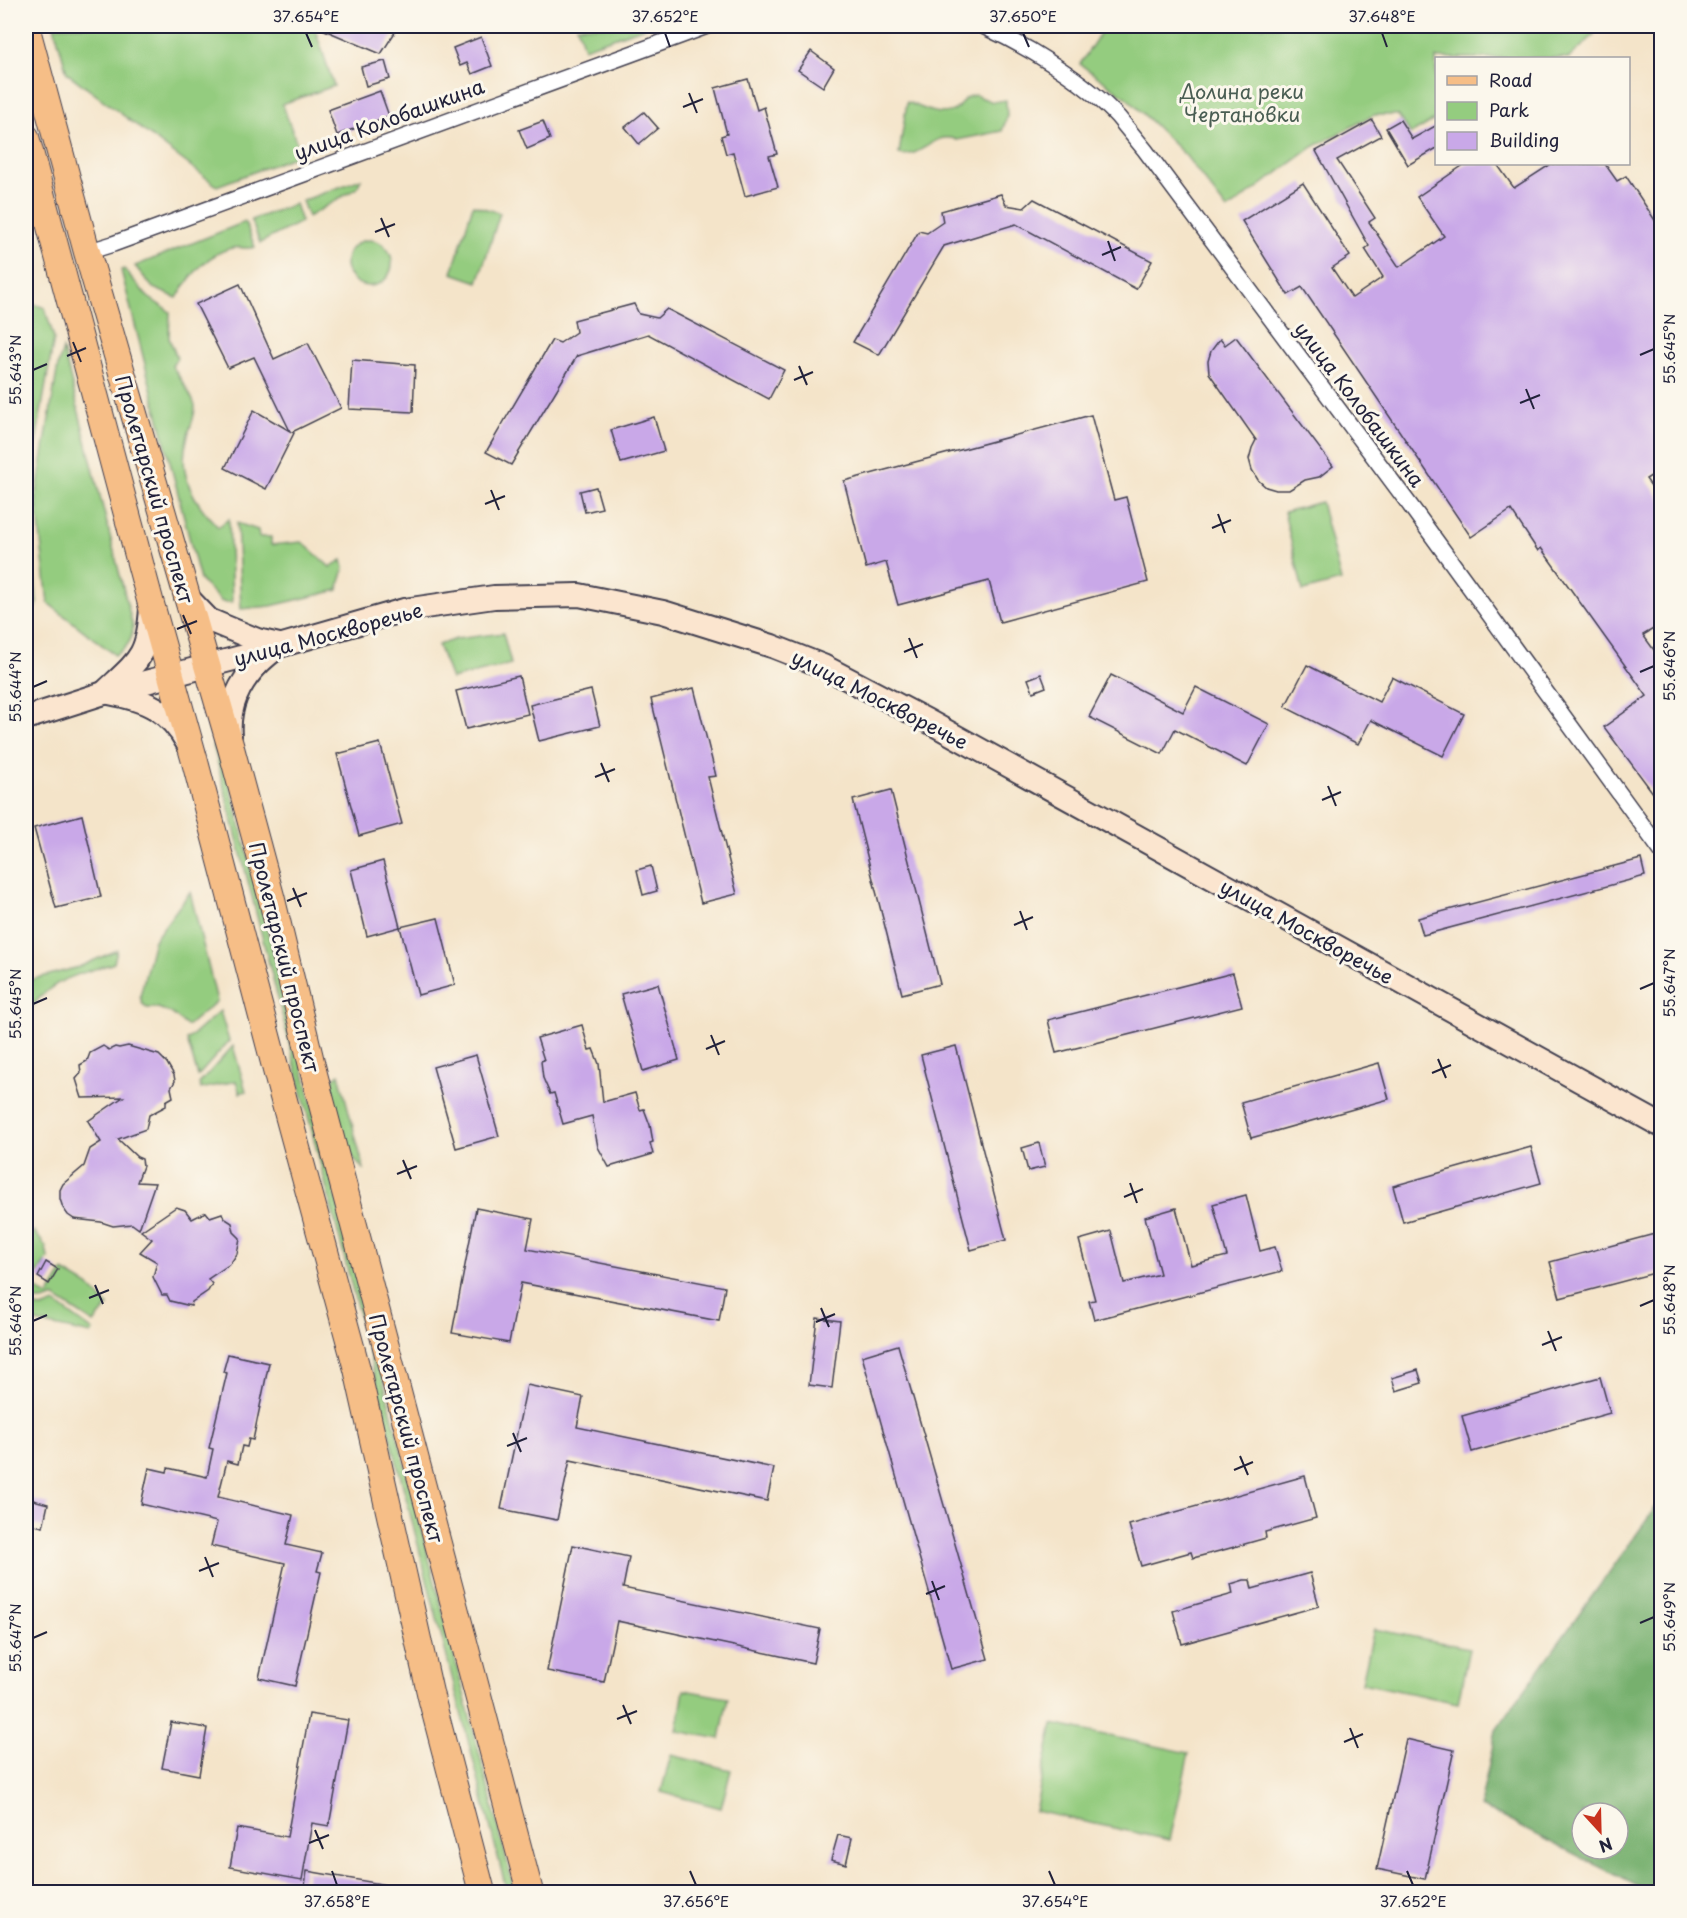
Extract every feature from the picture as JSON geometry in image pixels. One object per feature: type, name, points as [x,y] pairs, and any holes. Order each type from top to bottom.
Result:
[{"type":"main road","name":"Пролетарский проспект","points":[[26,26],[87,252],[231,748],[272,900],[314,1074],[530,1893]]},
{"type":"main road","name":"Пролетарский проспект","points":[[26,137],[357,1369],[431,1697],[482,1893]]},
{"type":"main road","points":[[185,595],[209,620],[257,640],[280,646]]},
{"type":"main road","name":"улица Москворечье","points":[[26,718],[104,693],[404,610],[494,597],[579,596],[663,612],[771,646],[823,666],[926,720],[1662,1126]]},
{"type":"main road","points":[[104,693],[140,659],[149,635],[151,604]]},
{"type":"main road","points":[[231,748],[229,721],[235,695],[258,662],[280,646]]},
{"type":"main road","points":[[104,693],[134,698],[156,707],[179,729],[194,758]]},
{"type":"street","name":"улица Колобашкина","points":[[87,252],[706,26]]},
{"type":"street","name":"улица Колобашкина","points":[[983,26],[1007,37],[1083,86],[1117,116],[1145,150],[1415,512],[1662,852]]},
{"type":"green space","points":[[54,26],[314,26],[334,86],[282,104],[301,154],[217,186],[67,73]]},
{"type":"green space","points":[[577,26],[648,26],[584,48]]},
{"type":"green space","name":"Долина реки Чертановки","points":[[1105,26],[1588,26],[1594,35],[1570,57],[1435,57],[1435,120],[1411,134],[1398,115],[1374,115],[1313,147],[1227,210],[1186,156],[1128,99],[1080,64]]},
{"type":"green space","points":[[975,95],[993,102],[1006,100],[1007,117],[1002,131],[957,140],[942,138],[915,153],[899,154],[907,102],[944,113],[956,109],[965,98]]},
{"type":"green space","points":[[361,179],[357,188],[308,217],[302,201]]},
{"type":"green space","points":[[295,204],[301,222],[260,243],[251,220]]},
{"type":"green space","points":[[473,205],[500,213],[478,282],[452,273]]},
{"type":"green space","points":[[245,222],[255,247],[232,248],[214,255],[199,267],[177,298],[153,288],[135,266]]},
{"type":"green space","points":[[369,240],[385,247],[392,263],[385,279],[369,286],[353,279],[346,263],[353,247]]},
{"type":"green space","points":[[124,269],[148,297],[170,312],[169,338],[177,358],[172,366],[189,392],[195,407],[184,452],[186,476],[195,498],[218,527],[229,519],[232,602],[222,602],[200,580],[121,270]]},
{"type":"green space","points":[[26,301],[45,308],[54,338],[29,481],[26,469]]},
{"type":"green space","points":[[63,349],[133,627],[128,644],[115,655],[48,603],[36,497],[58,365]]},
{"type":"green space","points":[[26,494],[37,604],[26,623]]},
{"type":"green space","points":[[1321,502],[1341,581],[1303,591],[1284,512]]},
{"type":"green space","points":[[237,523],[258,530],[259,537],[271,537],[271,545],[302,542],[330,567],[342,560],[344,568],[338,590],[271,606],[241,609]]},
{"type":"green space","points":[[503,633],[511,664],[451,679],[438,645],[456,639]]},
{"type":"green space","points":[[219,743],[515,1892],[507,1892],[213,745]]},
{"type":"green space","points":[[190,892],[217,1001],[187,1026],[171,1013],[158,1008],[147,1008],[140,996],[154,940]]},
{"type":"green space","points":[[117,950],[114,963],[75,975],[54,986],[35,1003],[26,1016],[26,981],[79,967]]},
{"type":"green space","points":[[220,1011],[229,1041],[198,1076],[187,1040]]},
{"type":"green space","points":[[233,1046],[246,1091],[240,1093],[236,1081],[201,1089],[199,1084]]},
{"type":"green space","points":[[339,1074],[364,1169],[351,1153],[342,1132],[331,1085],[333,1079]]},
{"type":"green space","points":[[34,1231],[46,1247],[48,1258],[29,1286],[48,1296],[63,1271],[90,1287],[108,1306],[94,1323],[54,1297],[44,1301],[32,1298],[27,1286],[25,1247]]},
{"type":"green space","points":[[26,1299],[34,1307],[42,1308],[55,1303],[93,1331],[91,1334],[26,1320]]},
{"type":"green space","points":[[1661,1500],[1662,1892],[1649,1892],[1588,1861],[1630,1861],[1630,1801],[1570,1801],[1570,1852],[1480,1806],[1496,1730]]},
{"type":"green space","points":[[1374,1629],[1469,1648],[1458,1703],[1362,1683]]},
{"type":"green space","points":[[684,1690],[728,1698],[720,1739],[677,1731]]},
{"type":"green space","points":[[1053,1724],[1189,1753],[1170,1840],[1035,1811]]},
{"type":"green space","points":[[671,1755],[731,1770],[721,1808],[661,1792]]},
{"type":"building","points":[[315,26],[399,26],[381,54]]},
{"type":"building","points":[[481,37],[492,66],[472,74],[467,63],[460,66],[453,48]]},
{"type":"building","points":[[811,51],[834,68],[823,87],[798,70]]},
{"type":"building","points":[[385,61],[390,79],[366,86],[361,67]]},
{"type":"building","points":[[748,79],[757,110],[764,107],[777,154],[769,156],[778,187],[745,196],[733,152],[726,154],[721,136],[727,134],[715,88]]},
{"type":"building","points":[[380,91],[389,116],[337,135],[328,110]]},
{"type":"building","points":[[644,112],[658,128],[639,144],[625,127]]},
{"type":"building","points":[[1372,120],[1381,136],[1337,160],[1375,218],[1369,222],[1399,267],[1444,236],[1417,197],[1464,165],[1498,165],[1514,188],[1549,165],[1606,165],[1617,181],[1626,176],[1662,231],[1662,469],[1646,479],[1662,501],[1662,624],[1643,635],[1662,661],[1662,805],[1604,727],[1647,696],[1541,548],[1538,551],[1511,510],[1471,537],[1302,287],[1288,295],[1242,221],[1303,183],[1350,256],[1332,268],[1352,298],[1383,277],[1365,249],[1369,246],[1316,151]]},
{"type":"building","points":[[1400,120],[1412,139],[1435,126],[1435,149],[1408,165],[1386,128]]},
{"type":"building","points":[[543,121],[550,139],[527,149],[519,130]]},
{"type":"building","points":[[1001,194],[1006,205],[1024,208],[1034,199],[1152,261],[1136,289],[1016,224],[944,246],[879,355],[853,342],[919,231],[927,233],[943,222],[941,211]]},
{"type":"building","points":[[240,284],[274,359],[308,343],[341,408],[292,432],[294,433],[266,489],[225,468],[254,410],[290,431],[254,357],[228,368],[196,304]]},
{"type":"building","points":[[634,304],[639,314],[657,318],[667,309],[784,370],[769,399],[648,334],[577,356],[511,465],[486,452],[552,340],[560,343],[576,332],[574,320]]},
{"type":"building","points":[[1236,337],[1333,466],[1319,477],[1305,480],[1289,490],[1276,490],[1266,487],[1252,470],[1249,459],[1256,440],[1209,373],[1208,361],[1211,351],[1220,339],[1225,345]]},
{"type":"building","points":[[352,360],[415,365],[413,412],[349,409]]},
{"type":"building","points":[[1091,415],[1114,500],[1126,497],[1148,582],[1000,622],[989,581],[898,605],[886,562],[866,568],[844,481]]},
{"type":"building","points":[[654,417],[664,451],[621,463],[611,430]]},
{"type":"building","points":[[596,487],[602,508],[585,512],[580,491]]},
{"type":"building","points":[[1307,665],[1379,702],[1392,677],[1464,714],[1443,756],[1371,720],[1358,744],[1285,707]]},
{"type":"building","points":[[1041,674],[1046,687],[1033,692],[1028,679]]},
{"type":"building","points":[[1111,675],[1183,712],[1196,687],[1269,724],[1247,766],[1175,729],[1162,754],[1089,717]]},
{"type":"building","points":[[519,676],[528,714],[466,729],[456,691]]},
{"type":"building","points":[[694,688],[716,776],[708,777],[737,894],[701,903],[651,699]]},
{"type":"building","points":[[591,690],[600,726],[539,741],[530,705]]},
{"type":"building","points":[[380,743],[402,824],[359,836],[337,754]]},
{"type":"building","points":[[891,790],[940,984],[902,994],[853,800]]},
{"type":"building","points":[[82,815],[101,897],[56,908],[34,828]]},
{"type":"building","points":[[1641,859],[1645,876],[1423,935],[1418,918]]},
{"type":"building","points":[[383,861],[400,927],[367,936],[351,870]]},
{"type":"building","points":[[651,866],[657,891],[643,895],[637,870]]},
{"type":"building","points":[[438,918],[455,985],[418,995],[400,927]]},
{"type":"building","points":[[1233,973],[1242,1006],[1056,1053],[1048,1020]]},
{"type":"building","points":[[658,984],[679,1060],[643,1071],[621,994]]},
{"type":"building","points":[[582,1025],[589,1050],[593,1049],[599,1064],[603,1102],[635,1093],[640,1110],[644,1109],[650,1125],[653,1142],[650,1143],[653,1154],[609,1167],[598,1147],[592,1116],[563,1124],[554,1093],[550,1094],[543,1078],[541,1061],[544,1060],[537,1038]]},
{"type":"building","points":[[103,1046],[109,1050],[128,1046],[159,1055],[174,1075],[175,1081],[171,1088],[173,1097],[166,1101],[166,1106],[149,1115],[146,1129],[118,1139],[142,1159],[143,1166],[137,1182],[155,1183],[139,1229],[132,1224],[113,1226],[101,1222],[74,1219],[63,1208],[60,1199],[63,1184],[84,1166],[90,1149],[101,1142],[88,1121],[123,1097],[82,1098],[76,1079],[81,1073],[80,1065],[87,1061],[90,1053]]},
{"type":"building","points":[[956,1046],[1006,1240],[971,1250],[921,1055]]},
{"type":"building","points":[[476,1055],[499,1136],[456,1148],[433,1067]]},
{"type":"building","points":[[1379,1063],[1389,1099],[1251,1138],[1241,1102]]},
{"type":"building","points":[[1039,1143],[1045,1167],[1028,1171],[1022,1148]]},
{"type":"building","points":[[1531,1147],[1541,1183],[1403,1222],[1393,1186]]},
{"type":"building","points":[[1246,1195],[1260,1251],[1275,1247],[1282,1271],[1094,1320],[1089,1301],[1095,1300],[1079,1240],[1111,1231],[1124,1283],[1160,1274],[1145,1217],[1176,1208],[1191,1265],[1227,1256],[1213,1204]]},
{"type":"building","points":[[176,1207],[185,1210],[192,1219],[206,1212],[210,1217],[222,1213],[224,1218],[232,1223],[234,1232],[240,1238],[237,1254],[230,1264],[208,1279],[212,1284],[208,1291],[192,1302],[191,1306],[170,1301],[167,1295],[162,1295],[153,1277],[157,1262],[140,1252],[152,1239],[141,1231]]},
{"type":"building","points":[[476,1208],[533,1219],[527,1249],[725,1287],[719,1321],[521,1283],[509,1343],[452,1333]]},
{"type":"building","points":[[1662,1232],[1662,1271],[1560,1298],[1550,1262]]},
{"type":"building","points":[[46,1262],[58,1269],[49,1284],[38,1277]]},
{"type":"building","points":[[817,1318],[840,1321],[832,1388],[809,1385]]},
{"type":"building","points":[[898,1345],[988,1659],[951,1669],[862,1356]]},
{"type":"building","points":[[228,1354],[269,1363],[253,1440],[249,1439],[247,1447],[242,1446],[238,1464],[227,1461],[218,1497],[293,1515],[286,1545],[322,1553],[317,1571],[321,1572],[295,1686],[259,1678],[285,1563],[211,1546],[217,1522],[141,1504],[149,1468],[167,1472],[168,1468],[207,1477],[213,1449],[209,1448],[227,1373],[223,1372]]},
{"type":"building","points":[[1418,1370],[1422,1383],[1396,1391],[1392,1378]]},
{"type":"building","points":[[1600,1377],[1610,1413],[1472,1452],[1462,1416]]},
{"type":"building","points":[[527,1385],[583,1397],[577,1427],[774,1468],[767,1501],[570,1460],[557,1520],[501,1509]]},
{"type":"building","points":[[1305,1476],[1316,1518],[1265,1532],[1266,1538],[1227,1549],[1193,1558],[1191,1552],[1141,1566],[1129,1525]]},
{"type":"building","points":[[26,1498],[48,1504],[43,1527],[26,1523]]},
{"type":"building","points":[[573,1545],[629,1557],[623,1588],[820,1629],[813,1663],[617,1621],[604,1682],[547,1671]]},
{"type":"building","points":[[1310,1573],[1319,1606],[1182,1644],[1173,1611],[1233,1594],[1231,1584],[1244,1580],[1250,1580],[1252,1589]]},
{"type":"building","points":[[309,1714],[348,1720],[329,1826],[312,1823],[302,1880],[230,1867],[237,1828],[287,1837]]},
{"type":"building","points":[[171,1722],[207,1728],[199,1775],[162,1768]]},
{"type":"building","points":[[1406,1739],[1454,1750],[1425,1879],[1377,1869]]},
{"type":"building","points":[[838,1835],[852,1838],[846,1864],[831,1860]]},
{"type":"building","points":[[307,1871],[387,1885],[386,1893],[304,1893]]}]
